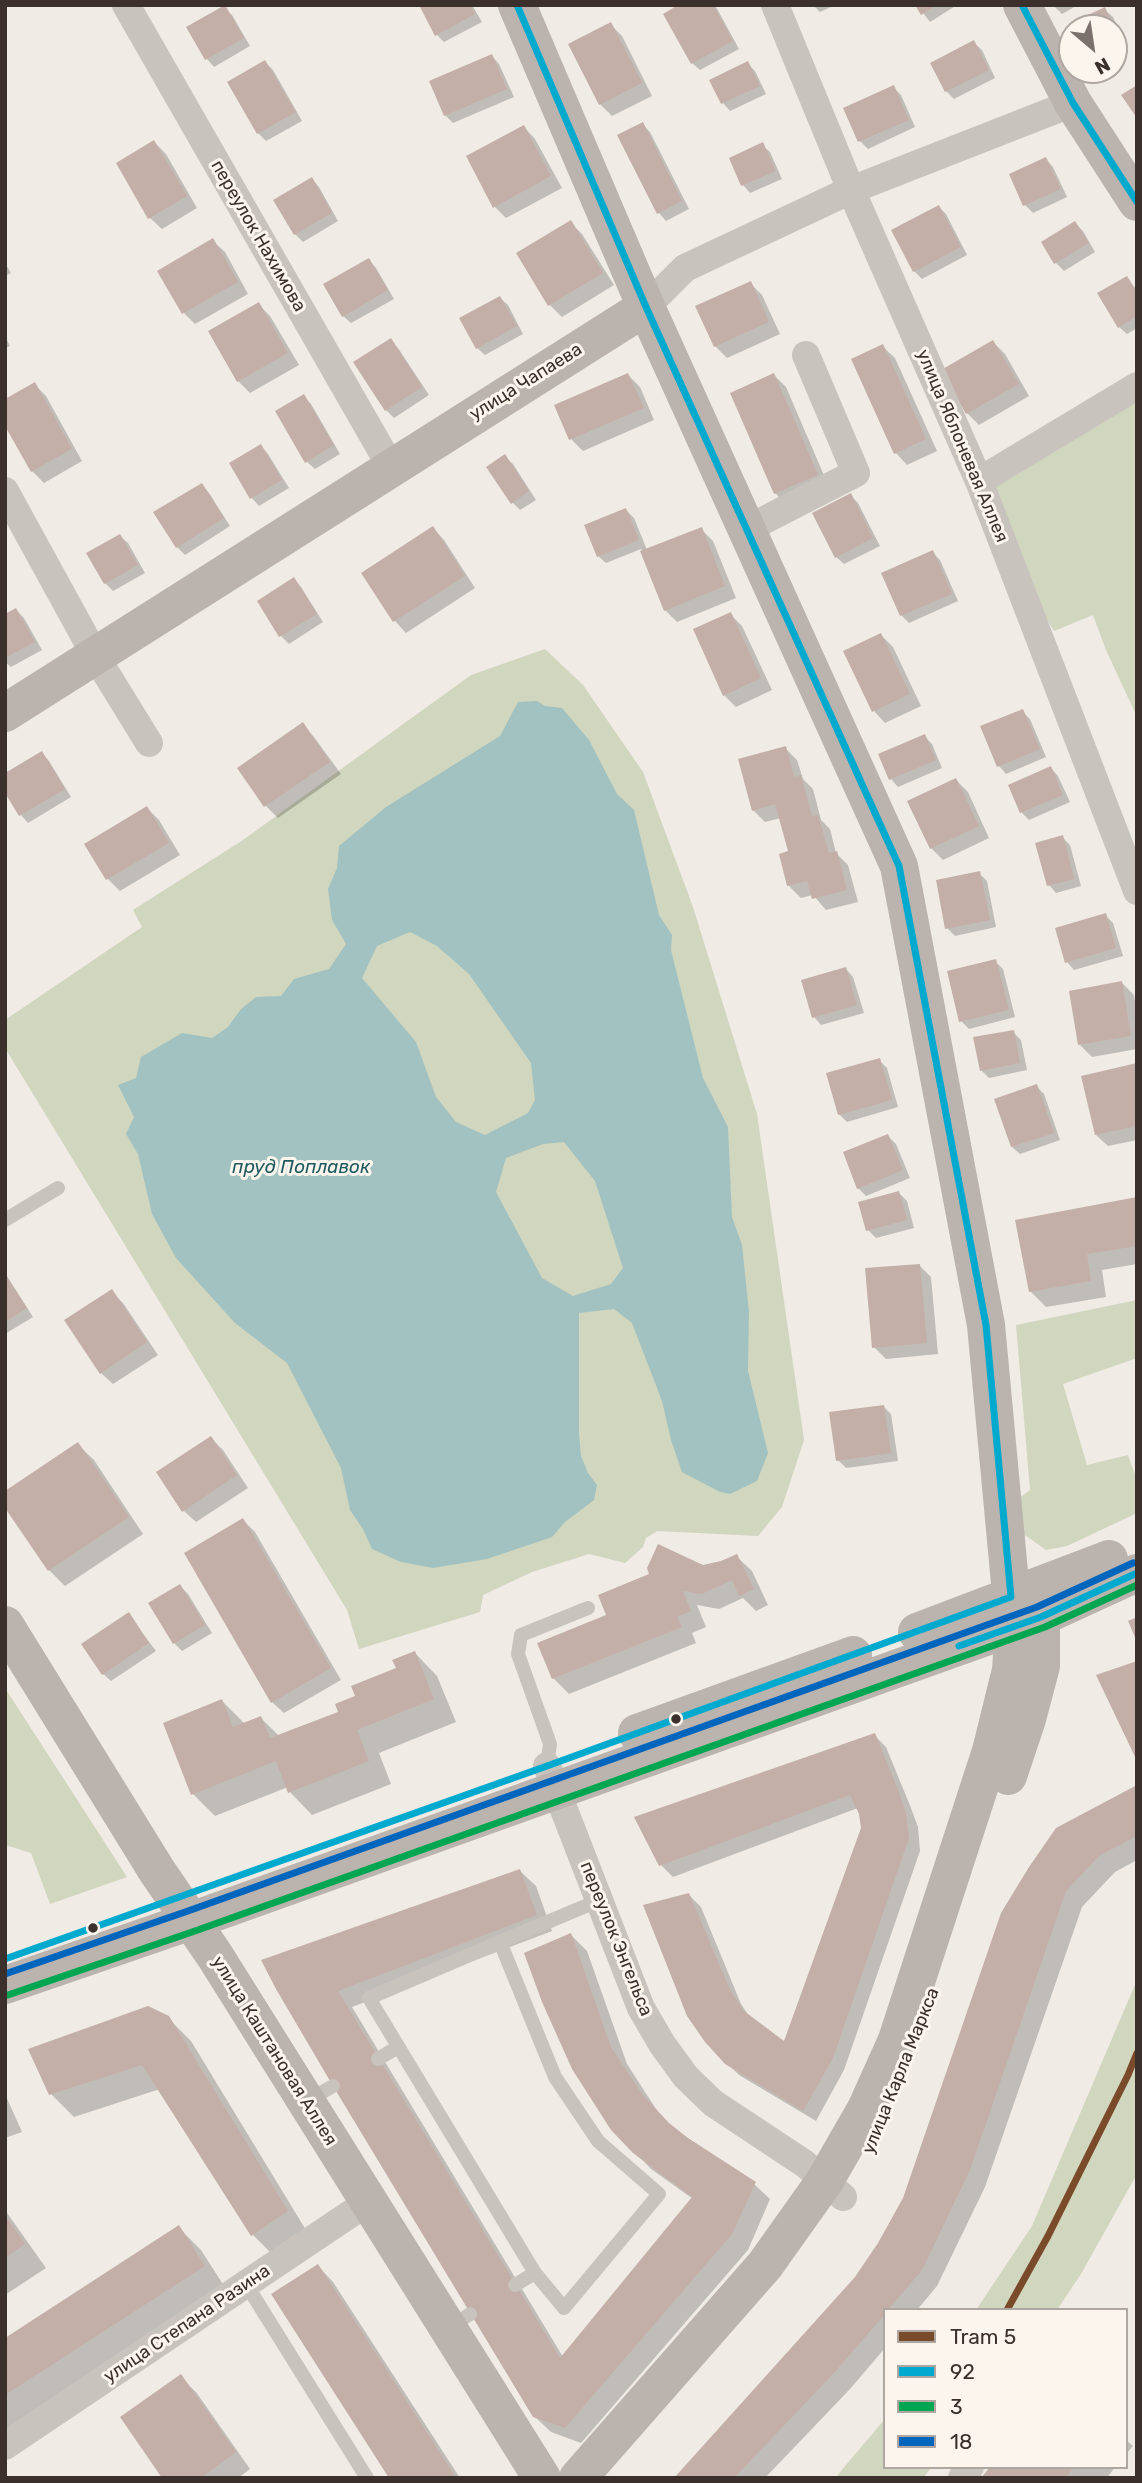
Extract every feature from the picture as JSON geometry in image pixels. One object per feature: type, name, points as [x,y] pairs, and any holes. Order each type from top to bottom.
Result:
[{"type":"street","name":"переулок Нахимова","points":[[126,5],[391,467]]},
{"type":"street","name":"улица Карла Маркса","points":[[517,5],[646,307],[899,866],[986,1325],[1024,1607],[1041,1665],[1027,1719],[967,1897],[916,2044],[880,2131],[833,2189],[578,2478]]},
{"type":"street","name":"улица Яблоневая Аллея","points":[[775,5],[851,190],[979,481],[1137,891]]},
{"type":"street","points":[[1022,5],[1073,103],[1137,202]]},
{"type":"street","name":"улица Чапаева","points":[[5,713],[646,307],[685,268],[851,190],[1073,103]]},
{"type":"street","points":[[747,529],[856,473],[806,355]]},
{"type":"street","points":[[979,481],[1137,386]]},
{"type":"street","points":[[5,491],[96,657],[149,743]]},
{"type":"street","points":[[1024,1607],[1137,1547]]},
{"type":"street","points":[[5,1985],[183,1910],[1024,1607],[1137,1573]]},
{"type":"street","name":"улица Каштановая Аллея","points":[[5,1625],[183,1910],[319,2094],[368,2202],[459,2321],[542,2478]]},
{"type":"street","name":"переулок Энгельса","points":[[552,1778],[641,2008],[662,2044],[686,2077],[713,2103],[804,2164],[833,2189]]},
{"type":"street","points":[[5,1959],[183,1910]]},
{"type":"street","name":"улица Карла Маркса","points":[[606,2478],[800,2256],[833,2189]]},
{"type":"street","name":"улица Степана Разина","points":[[5,2446],[368,2202]]},
{"type":"lane","points":[[5,1220],[58,1188]]},
{"type":"lane","points":[[552,1778],[550,1744],[518,1654],[521,1635],[588,1608]]},
{"type":"lane","points":[[500,1942],[555,2077],[598,2141],[659,2194],[564,2308],[535,2273],[369,1998],[500,1942],[600,1900]]},
{"type":"lane","points":[[378,2059],[398,2047]]},
{"type":"lane","points":[[515,2285],[535,2273]]},
{"type":"lane","points":[[246,2284],[368,2478]]},
{"type":"green space","points":[[1137,398],[1137,717],[1093,615],[1054,631],[1041,610],[988,489]]},
{"type":"green space","name":"пруд Поплавок","points":[[545,649],[583,685],[643,772],[693,907],[757,1114],[804,1440],[782,1507],[758,1536],[657,1531],[646,1538],[643,1547],[625,1563],[589,1554],[532,1572],[483,1595],[480,1612],[359,1649],[347,1610],[5,1048],[5,1020],[142,927],[133,910],[243,840],[471,675]]},
{"type":"green space","points":[[1137,1300],[1137,1358],[1063,1384],[1087,1465],[1128,1455],[1137,1480],[1137,1513],[1067,1546],[1046,1550],[1022,1533],[1018,1499],[1030,1490],[1016,1325]]},
{"type":"green space","points":[[5,1688],[127,1877],[50,1904],[31,1853],[5,1845]]},
{"type":"green space","points":[[1137,1980],[1137,2174],[1081,2274],[1058,2308],[977,2308],[1032,2226]]},
{"type":"green space","points":[[883,2421],[883,2469],[930,2469],[923,2478],[835,2478]]},
{"type":"water","name":"пруд Поплавок","points":[[537,701],[545,706],[562,708],[589,740],[617,794],[634,810],[659,915],[672,935],[671,950],[703,1078],[728,1127],[732,1217],[742,1245],[749,1312],[748,1371],[768,1453],[757,1481],[730,1494],[720,1492],[682,1472],[662,1401],[632,1323],[614,1309],[579,1313],[579,1434],[581,1456],[597,1485],[594,1500],[565,1522],[552,1537],[487,1559],[433,1568],[401,1562],[372,1549],[350,1510],[341,1468],[287,1363],[235,1323],[176,1258],[152,1214],[138,1154],[126,1134],[134,1117],[118,1085],[136,1078],[141,1057],[182,1033],[212,1038],[228,1027],[241,1009],[256,997],[281,996],[294,979],[329,969],[346,944],[332,920],[328,889],[337,868],[339,846],[386,807],[500,736],[518,702]],"holes":[[[410,932],[437,946],[469,974],[531,1063],[535,1100],[528,1113],[485,1135],[456,1122],[436,1097],[416,1042],[362,978],[377,946]],[[564,1142],[595,1181],[623,1268],[611,1284],[573,1296],[542,1278],[496,1192],[506,1158],[543,1144]]]},
{"type":"building","points":[[225,5],[244,38],[205,60],[186,27]]},
{"type":"building","points":[[419,5],[470,5],[475,14],[435,36]]},
{"type":"building","points":[[678,5],[713,5],[733,41],[691,64],[663,14]]},
{"type":"building","points":[[915,5],[937,5],[921,15]]},
{"type":"building","points":[[1105,7],[1108,14],[1090,14]]},
{"type":"building","points":[[611,22],[642,83],[599,105],[568,44]]},
{"type":"building","points":[[974,40],[989,70],[945,92],[930,63]]},
{"type":"building","points":[[492,54],[507,89],[444,116],[429,81]]},
{"type":"building","points":[[265,60],[296,112],[257,134],[227,82]]},
{"type":"building","points":[[748,61],[760,86],[721,104],[709,80]]},
{"type":"building","points":[[894,85],[909,120],[858,142],[843,108]]},
{"type":"building","points":[[1137,85],[1137,118],[1121,95]]},
{"type":"building","points":[[643,122],[682,201],[657,214],[617,135]]},
{"type":"building","points":[[524,125],[551,176],[493,208],[466,156]]},
{"type":"building","points":[[154,140],[187,196],[148,219],[116,163]]},
{"type":"building","points":[[763,142],[776,171],[741,186],[729,158]]},
{"type":"building","points":[[1046,157],[1061,189],[1023,206],[1009,174]]},
{"type":"building","points":[[312,177],[332,213],[294,235],[273,200]]},
{"type":"building","points":[[939,205],[961,247],[913,272],[891,230]]},
{"type":"building","points":[[571,220],[603,273],[548,306],[516,253]]},
{"type":"building","points":[[1075,221],[1089,243],[1054,264],[1041,242]]},
{"type":"building","points":[[213,238],[238,282],[182,314],[157,271]]},
{"type":"building","points":[[369,258],[388,290],[342,317],[323,284]]},
{"type":"building","points":[[1127,276],[1137,292],[1137,316],[1118,328],[1097,293]]},
{"type":"building","points":[[751,281],[769,322],[714,347],[695,306]]},
{"type":"building","points":[[500,296],[517,326],[476,349],[459,318]]},
{"type":"building","points":[[259,302],[288,353],[237,382],[208,331]]},
{"type":"building","points":[[391,338],[422,387],[385,411],[353,362]]},
{"type":"building","points":[[993,340],[1019,384],[966,414],[941,370]]},
{"type":"building","points":[[883,344],[926,439],[894,454],[851,359]]},
{"type":"building","points":[[628,373],[644,408],[569,440],[554,405]]},
{"type":"building","points":[[774,373],[818,475],[774,494],[730,393]]},
{"type":"building","points":[[35,382],[72,449],[31,472],[5,426],[5,399]]},
{"type":"building","points":[[304,394],[334,445],[305,463],[275,411]]},
{"type":"building","points":[[261,444],[282,480],[250,499],[229,463]]},
{"type":"building","points":[[505,454],[529,491],[511,504],[486,467]]},
{"type":"building","points":[[202,483],[224,518],[176,548],[153,512]]},
{"type":"building","points":[[851,493],[873,538],[835,558],[812,513]]},
{"type":"building","points":[[626,508],[639,540],[597,557],[584,525]]},
{"type":"building","points":[[433,526],[465,576],[393,622],[361,573]]},
{"type":"building","points":[[702,527],[725,586],[664,611],[640,551]]},
{"type":"building","points":[[120,534],[138,565],[104,584],[86,553]]},
{"type":"building","points":[[933,550],[952,594],[900,616],[881,573]]},
{"type":"building","points":[[294,577],[317,614],[279,637],[257,601]]},
{"type":"building","points":[[16,608],[35,642],[5,658],[5,614]]},
{"type":"building","points":[[731,612],[761,678],[723,696],[693,629]]},
{"type":"building","points":[[881,633],[910,694],[872,712],[843,651]]},
{"type":"building","points":[[1023,709],[1040,749],[997,767],[980,726]]},
{"type":"building","points":[[303,722],[330,762],[264,807],[237,768]]},
{"type":"building","points":[[925,734],[936,760],[889,780],[878,754]]},
{"type":"building","points":[[786,746],[794,777],[801,775],[812,816],[818,815],[829,853],[837,851],[847,890],[812,899],[807,881],[787,886],[779,854],[788,851],[775,804],[752,811],[738,759]]},
{"type":"building","points":[[42,751],[65,789],[19,816],[5,793],[5,773]]},
{"type":"building","points":[[1051,766],[1063,795],[1020,813],[1008,785]]},
{"type":"building","points":[[956,778],[979,826],[930,849],[907,801]]},
{"type":"building","points":[[147,806],[169,843],[106,880],[84,844]]},
{"type":"building","points":[[1063,835],[1074,879],[1047,886],[1035,843]]},
{"type":"building","points":[[980,871],[990,920],[945,929],[936,880]]},
{"type":"building","points":[[1106,913],[1116,948],[1065,963],[1055,928]]},
{"type":"building","points":[[996,959],[1009,1010],[959,1022],[947,971]]},
{"type":"building","points":[[846,967],[857,1005],[812,1018],[801,980]]},
{"type":"building","points":[[1122,981],[1131,1036],[1078,1045],[1069,991]]},
{"type":"building","points":[[1014,1030],[1020,1063],[980,1071],[973,1037]]},
{"type":"building","points":[[880,1058],[892,1100],[838,1115],[826,1073]]},
{"type":"building","points":[[1137,1063],[1137,1126],[1095,1135],[1081,1076]]},
{"type":"building","points":[[1037,1084],[1054,1133],[1011,1147],[994,1099]]},
{"type":"building","points":[[888,1134],[903,1170],[857,1189],[843,1152]]},
{"type":"building","points":[[899,1191],[907,1220],[866,1231],[858,1202]]},
{"type":"building","points":[[1137,1197],[1137,1246],[1087,1254],[1091,1281],[1029,1292],[1015,1220]]},
{"type":"building","points":[[920,1264],[927,1343],[872,1348],[865,1268]]},
{"type":"building","points":[[5,1274],[27,1308],[5,1322]]},
{"type":"building","points":[[112,1289],[147,1342],[100,1374],[64,1320]]},
{"type":"building","points":[[884,1405],[891,1453],[836,1461],[829,1412]]},
{"type":"building","points":[[211,1436],[237,1475],[182,1512],[156,1472]]},
{"type":"building","points":[[78,1442],[129,1517],[48,1571],[5,1508],[5,1491]]},
{"type":"building","points":[[243,1518],[331,1668],[271,1703],[184,1553]]},
{"type":"building","points":[[658,1544],[703,1565],[737,1554],[754,1589],[739,1596],[732,1580],[702,1594],[683,1591],[691,1611],[677,1617],[682,1627],[552,1679],[537,1643],[606,1615],[598,1595],[649,1574],[647,1568]]},
{"type":"building","points":[[180,1584],[205,1625],[173,1644],[148,1603]]},
{"type":"building","points":[[129,1612],[149,1643],[102,1675],[81,1644]]},
{"type":"building","points":[[1137,1617],[1137,1642],[1128,1621]]},
{"type":"building","points":[[415,1651],[434,1699],[357,1730],[369,1761],[288,1793],[276,1761],[191,1795],[163,1723],[222,1699],[233,1727],[261,1716],[270,1738],[338,1712],[335,1704],[355,1696],[351,1686],[396,1668],[392,1660]]},
{"type":"building","points":[[1137,1661],[1137,1761],[1096,1675]]},
{"type":"building","points":[[875,1733],[900,1795],[909,1838],[833,2058],[803,2111],[725,2064],[705,2042],[687,2016],[643,1905],[689,1893],[730,1990],[744,2011],[784,2041],[861,1828],[859,1814],[850,1795],[659,1866],[634,1817]]},
{"type":"building","points":[[1137,1785],[1137,1836],[1099,1856],[1066,1891],[970,2170],[922,2270],[890,2308],[883,2308],[883,2316],[834,2373],[734,2478],[674,2478],[855,2277],[878,2243],[903,2198],[1001,1913],[1056,1828]]},
{"type":"building","points":[[520,1869],[537,1915],[338,1991],[560,2358],[692,2197],[633,2153],[611,2130],[572,2069],[542,2002],[524,1953],[571,1933],[611,2047],[642,2094],[669,2123],[688,2138],[756,2182],[732,2234],[565,2428],[533,2417],[333,2086],[261,1960]]},
{"type":"building","points":[[148,2006],[169,2016],[288,2211],[251,2236],[142,2065],[49,2095],[28,2049]]},
{"type":"building","points":[[5,2215],[25,2244],[5,2258]]},
{"type":"building","points":[[179,2225],[205,2266],[5,2395],[5,2338]]},
{"type":"building","points":[[318,2264],[456,2478],[389,2478],[271,2294]]},
{"type":"building","points":[[181,2374],[236,2452],[201,2478],[162,2478],[120,2417]]},
{"type":"building","points":[[988,2469],[1073,2469],[1066,2478],[981,2478]]},
{"type":"tram line","name":"5","points":[[1008,2308],[1048,2236],[1137,2053]]},
{"type":"transit line","name":"92","points":[[5,1959],[1011,1597],[986,1325],[899,866],[646,307],[517,5]]},
{"type":"transit line","name":"92","points":[[1022,5],[1073,103],[1137,202]]},
{"type":"transit line","name":"18","points":[[5,1974],[1037,1607],[1133,1563]]},
{"type":"transit line","name":"92","points":[[959,1646],[1041,1617],[1137,1573]]},
{"type":"transit line","name":"3","points":[[8,1995],[195,1931],[1045,1627],[1137,1585]]}]
